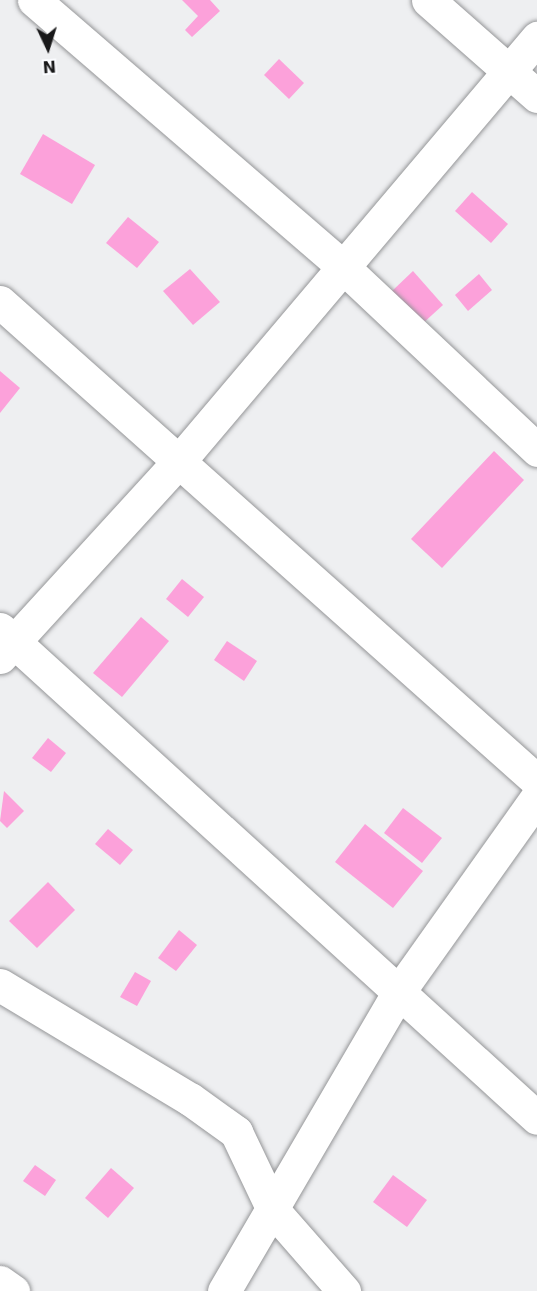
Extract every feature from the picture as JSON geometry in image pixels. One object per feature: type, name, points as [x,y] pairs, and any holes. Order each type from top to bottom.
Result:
[{"type":"street","points":[[34,0],[343,267],[537,450]]},
{"type":"street","points":[[428,0],[537,96]]},
{"type":"street","points":[[537,38],[511,73],[180,460],[5,642],[400,990],[537,1118]]},
{"type":"street","points":[[0,302],[180,460],[537,781]]},
{"type":"street","points":[[224,1291],[400,990],[537,797]]},
{"type":"street","points":[[0,985],[190,1099],[236,1132],[273,1210],[344,1291]]},
{"type":"street","points":[[0,1282],[13,1291]]},
{"type":"building","points":[[182,0],[210,0],[220,11],[192,37],[185,30],[198,16]]},
{"type":"building","points":[[279,59],[304,83],[289,99],[264,75]]},
{"type":"building","points":[[43,134],[95,165],[72,204],[20,174]]},
{"type":"building","points":[[472,192],[508,224],[491,243],[455,211]]},
{"type":"building","points":[[128,217],[159,242],[137,268],[106,243]]},
{"type":"building","points":[[190,269],[220,302],[193,325],[163,291]]},
{"type":"building","points":[[413,271],[443,305],[421,325],[391,292]]},
{"type":"building","points":[[479,274],[492,290],[468,311],[455,295]]},
{"type":"building","points":[[0,371],[20,388],[0,413]]},
{"type":"building","points":[[494,451],[524,480],[442,568],[411,539]]},
{"type":"building","points":[[182,579],[204,597],[188,617],[166,599]]},
{"type":"building","points":[[141,617],[169,641],[122,697],[93,673]]},
{"type":"building","points":[[227,641],[257,661],[244,681],[214,660]]},
{"type":"building","points":[[48,738],[66,753],[51,772],[32,758]]},
{"type":"building","points":[[4,791],[24,811],[7,828],[0,821]]},
{"type":"building","points":[[403,808],[442,838],[422,863],[384,833]]},
{"type":"building","points":[[365,824],[423,871],[393,908],[335,862]]},
{"type":"building","points":[[108,829],[133,850],[120,865],[95,844]]},
{"type":"building","points":[[48,882],[75,910],[37,948],[9,921]]},
{"type":"building","points":[[179,930],[197,945],[176,971],[158,958]]},
{"type":"building","points":[[135,972],[151,981],[137,1006],[120,997]]},
{"type":"building","points":[[35,1165],[56,1180],[45,1196],[23,1181]]},
{"type":"building","points":[[111,1168],[134,1188],[108,1218],[85,1198]]},
{"type":"building","points":[[393,1175],[427,1200],[407,1227],[373,1202]]}]
